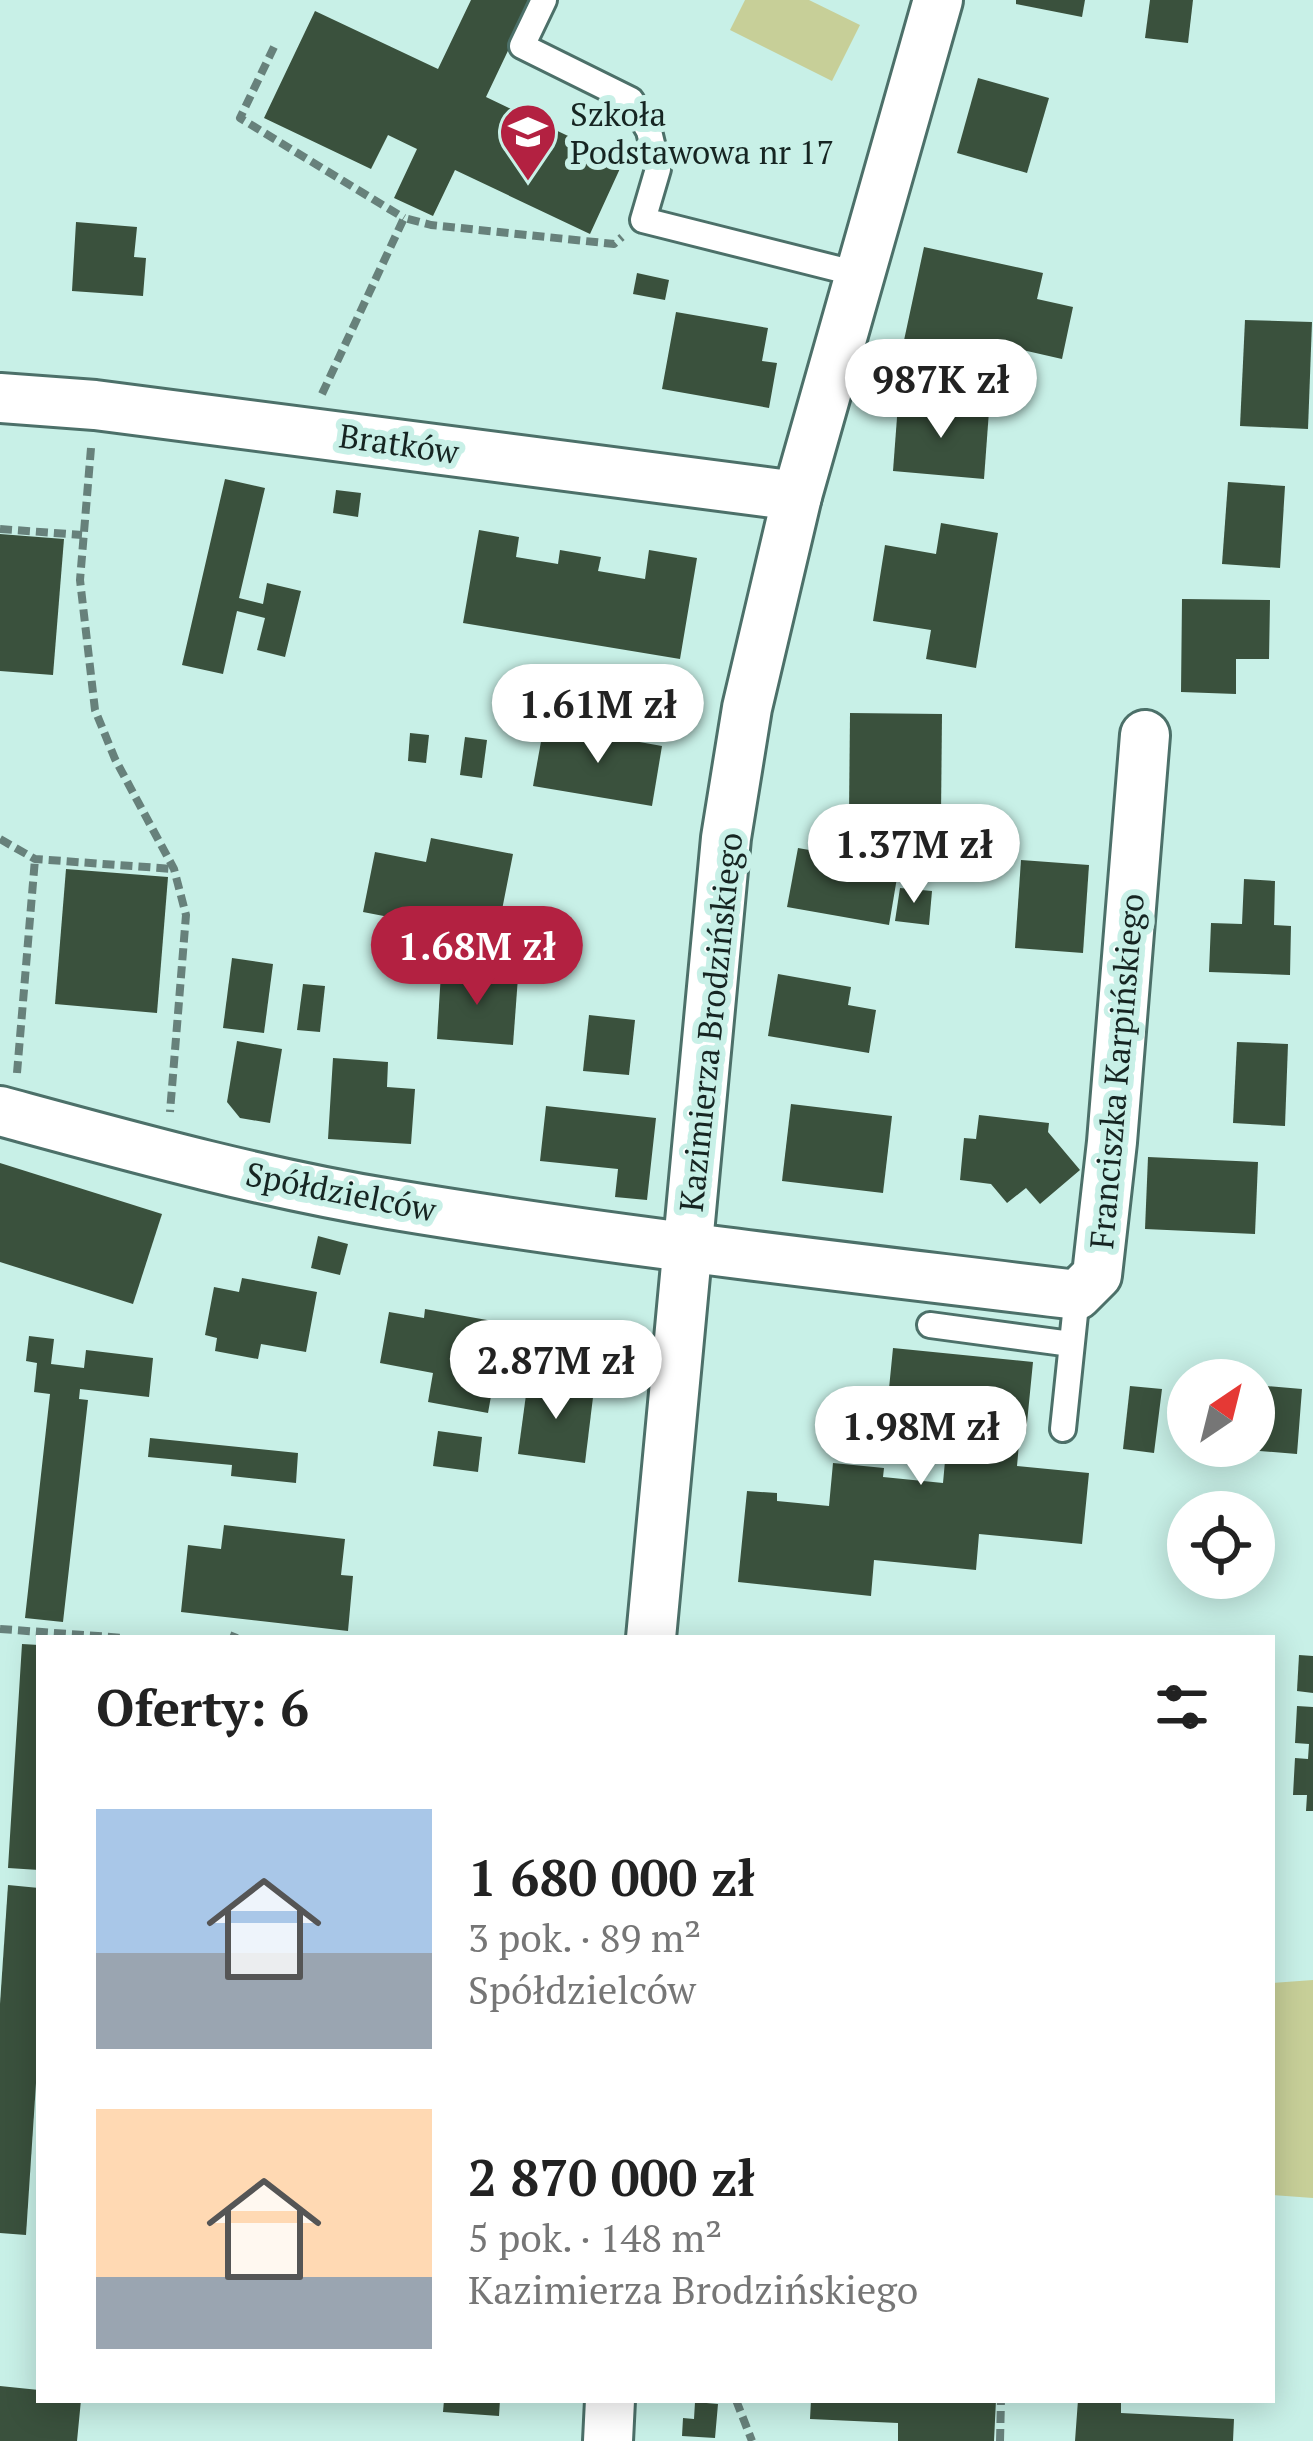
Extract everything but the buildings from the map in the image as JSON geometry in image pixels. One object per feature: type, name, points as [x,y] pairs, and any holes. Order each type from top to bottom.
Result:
[{"type":"street","name":"Kazimierza Brodzińskiego","points":[[650,1635],[726,838],[747,708],[796,496],[938,0]]},
{"type":"street","name":"Bratków","points":[[0,398],[95,405],[796,496]]},
{"type":"street","name":"Franciszka Karpińskiego","points":[[688,1247],[1077,1295],[1097,1275],[1144,735]]},
{"type":"street","name":"Spółdzielców","points":[[7,1113],[164,1156],[388,1204],[688,1247]]},
{"type":"street","points":[[608,2441],[610,2403]]},
{"type":"lane","points":[[544,0],[522,46],[631,100],[649,130],[658,169],[643,220],[862,275]]},
{"type":"lane","points":[[1063,1429],[1077,1295]]},
{"type":"lane","points":[[930,1324],[1071,1344]]},
{"type":"path","points":[[274,47],[240,118],[404,218],[431,225],[614,244],[643,220]]},
{"type":"path","points":[[316,406],[404,218]]},
{"type":"path","points":[[95,405],[80,580],[95,710],[115,759],[174,868],[187,915],[164,1156]]},
{"type":"path","points":[[0,530],[83,535]]},
{"type":"path","points":[[0,838],[35,859],[174,868]]},
{"type":"path","points":[[7,1113],[35,859]]},
{"type":"path","points":[[0,1629],[83,1635]]},
{"type":"path","points":[[737,2403],[752,2441]]},
{"type":"path","points":[[1000,2441],[1001,2403]]},
{"type":"green space","points":[[745,0],[809,0],[860,25],[832,81],[730,30]]},
{"type":"green space","points":[[1313,1980],[1313,2198],[1275,2195],[1275,1983]]},
{"type":"place","name":"Szkoła Podstawowa nr 17","points":[[528,183]]}]
